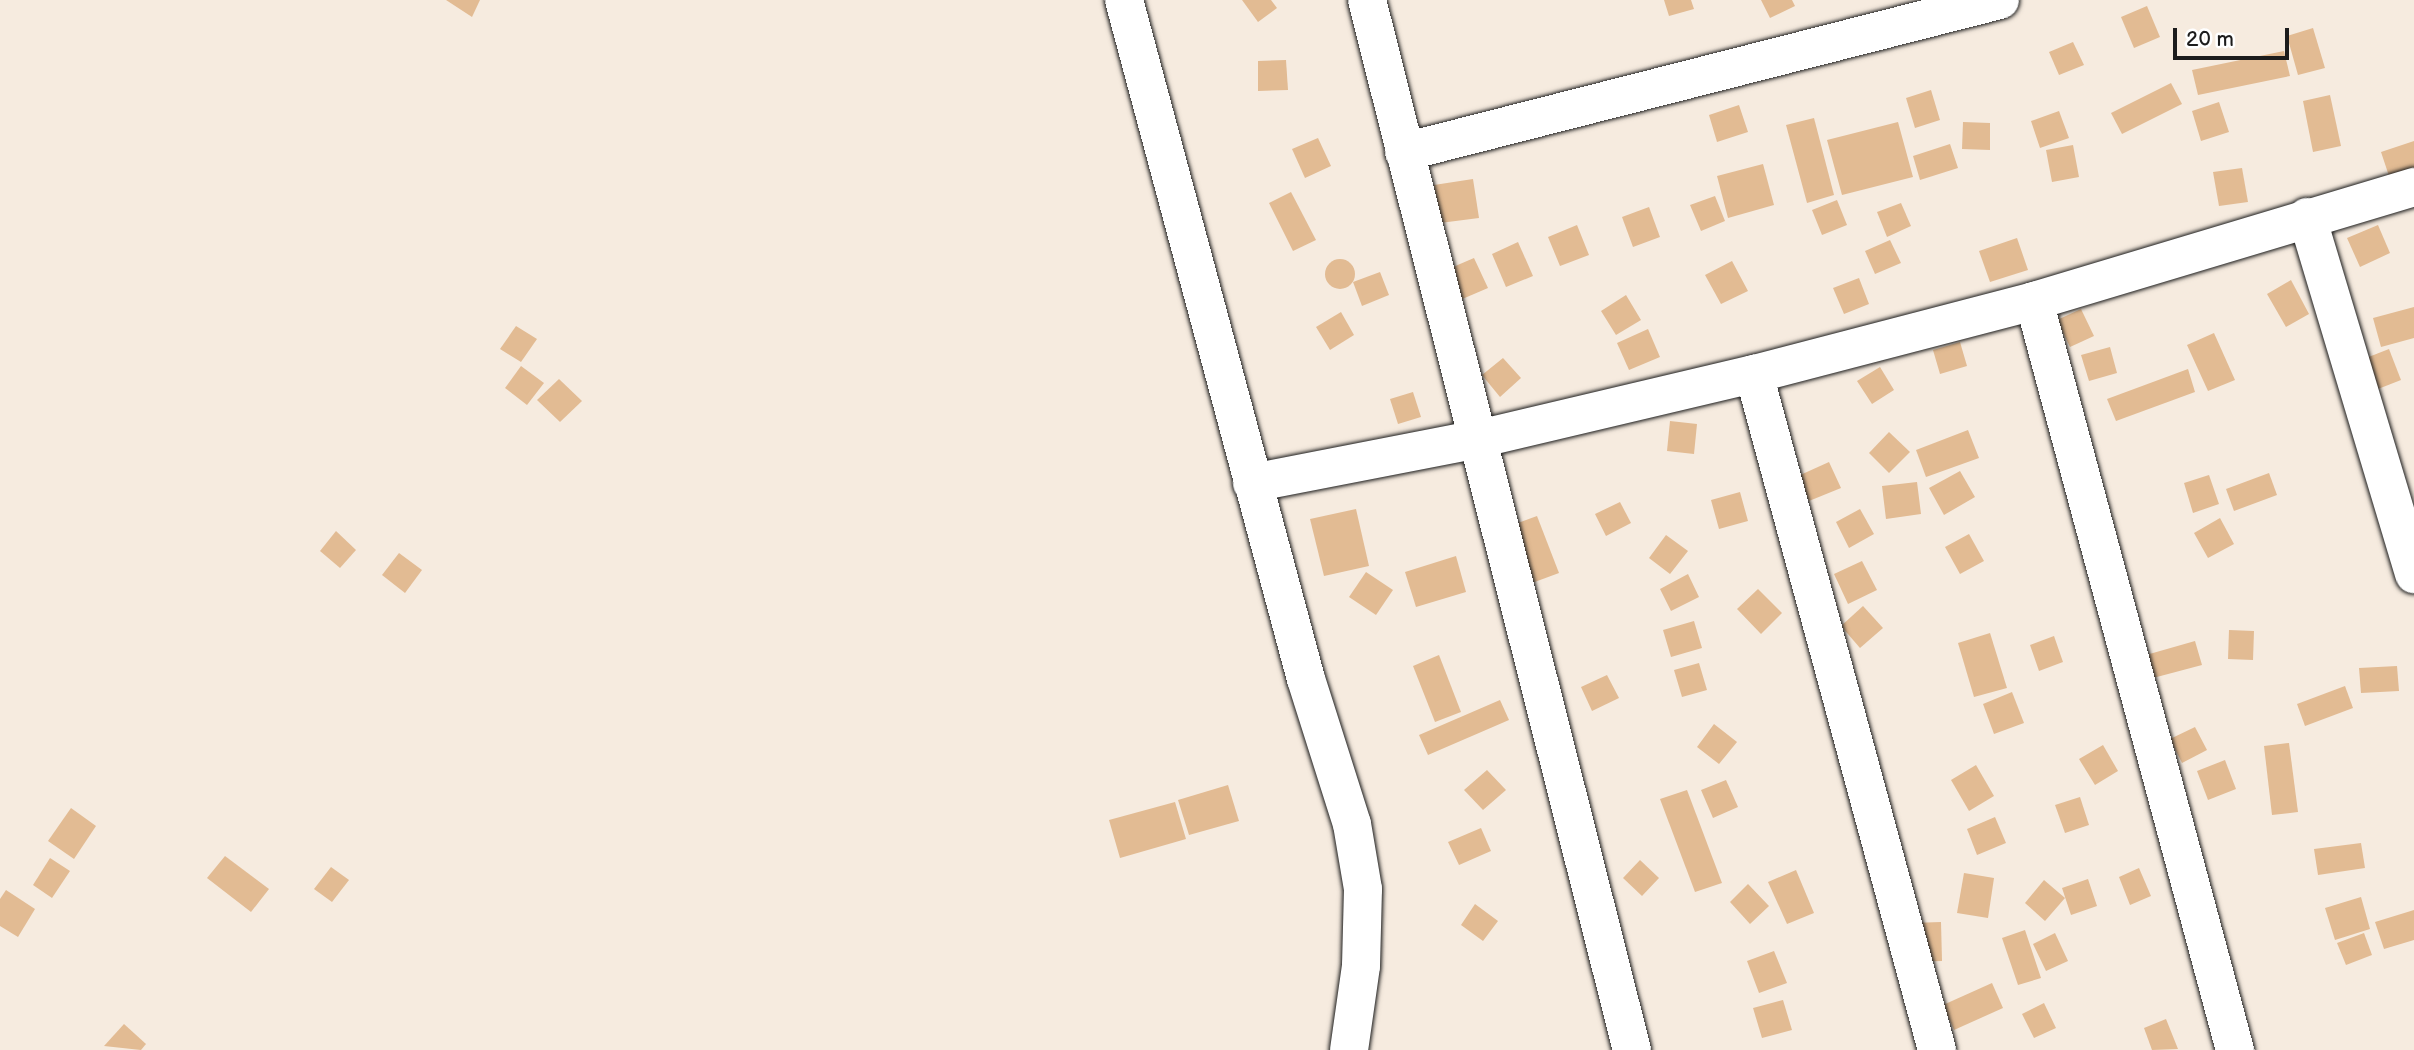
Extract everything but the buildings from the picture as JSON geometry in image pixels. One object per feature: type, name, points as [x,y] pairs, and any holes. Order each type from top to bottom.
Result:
[{"type":"street","points":[[1124,0],[1252,483],[1352,824],[1363,889],[1361,966],[1349,1050]]},
{"type":"street","points":[[1367,0],[1474,440],[1632,1050]]},
{"type":"street","points":[[1404,152],[2000,0]]},
{"type":"street","points":[[1252,483],[1474,440],[1754,374],[2034,301],[2414,187]]},
{"type":"street","points":[[2307,217],[2403,487],[2414,575]]},
{"type":"street","points":[[2034,301],[2235,1050]]},
{"type":"street","points":[[1754,374],[1937,1050]]}]
